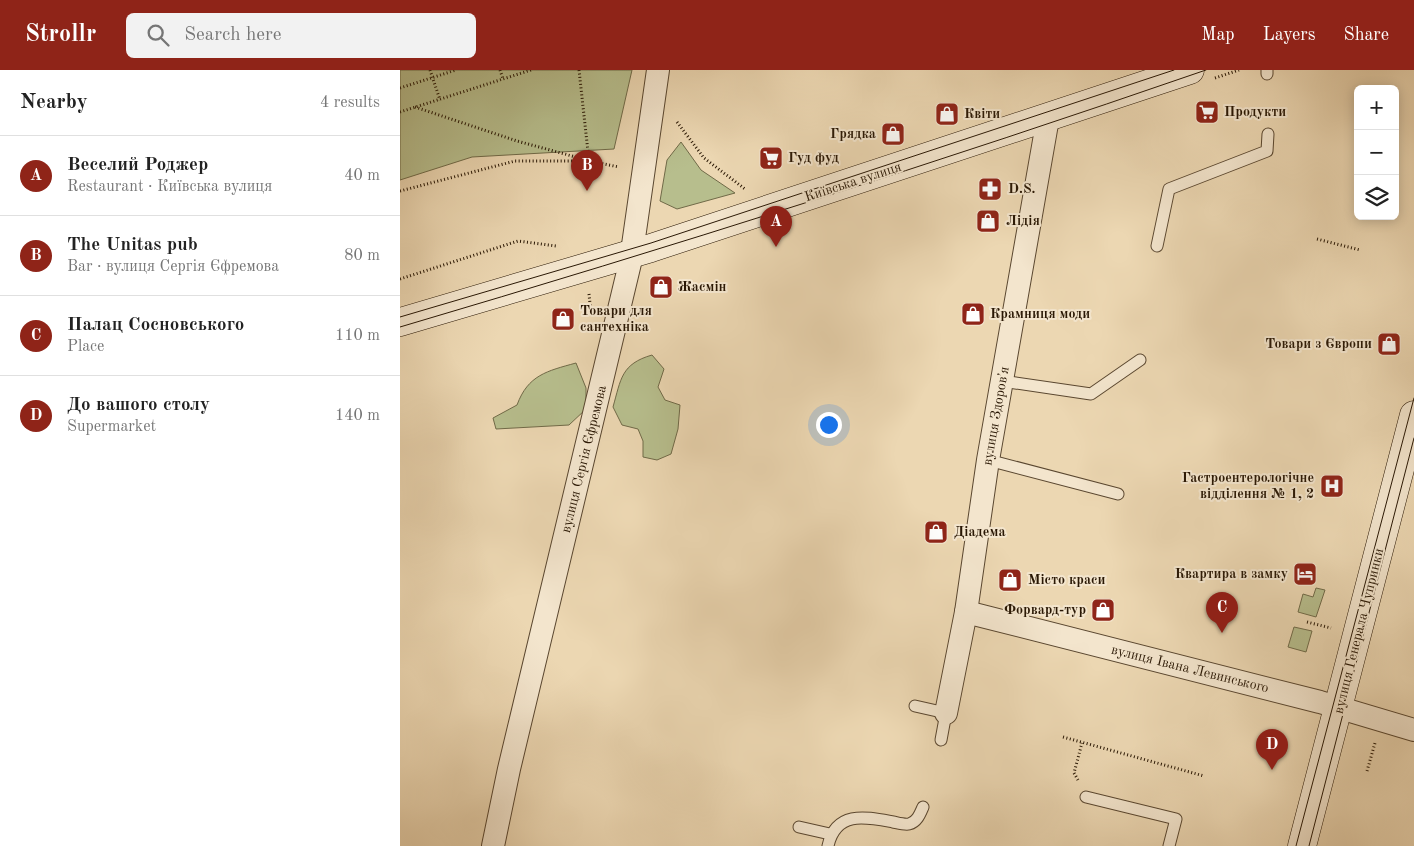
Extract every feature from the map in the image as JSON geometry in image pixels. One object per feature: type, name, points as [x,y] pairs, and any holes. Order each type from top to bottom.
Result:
[{"type":"main road","name":"Київська вулиця","points":[[400,322],[632,254],[1190,70]]},
{"type":"main road","name":"вулиця Генерала Чупринки","points":[[1302,846],[1414,416]]},
{"type":"street","name":"вулиця Сергія Єфремова","points":[[494,846],[509,769],[632,254],[658,70]]},
{"type":"street","name":"вулиця Здоровʼя","points":[[946,713],[966,612],[988,460],[1048,118]]},
{"type":"street","name":"вулиця Івана Левинського","points":[[966,612],[1339,708],[1414,730]]},
{"type":"lane","points":[[1157,246],[1169,189],[1267,151],[1268,134]]},
{"type":"lane","points":[[1002,381],[1091,394],[1140,360]]},
{"type":"lane","points":[[988,460],[1118,494]]},
{"type":"lane","points":[[915,706],[946,713],[941,740]]},
{"type":"lane","points":[[1086,797],[1176,819],[1170,846]]},
{"type":"lane","points":[[828,846],[830,834],[844,821],[861,816],[908,825],[917,820],[923,807]]},
{"type":"lane","points":[[799,827],[830,834]]},
{"type":"path","points":[[430,70],[440,100]]},
{"type":"path","points":[[400,88],[456,70]]},
{"type":"path","points":[[500,70],[503,79]]},
{"type":"path","points":[[400,112],[531,70]]},
{"type":"path","points":[[579,70],[589,160]]},
{"type":"path","points":[[415,107],[517,141],[589,160],[645,172]]},
{"type":"path","points":[[676,120],[704,158],[752,194]]},
{"type":"path","points":[[400,191],[515,161],[589,160]]},
{"type":"path","points":[[1317,239],[1360,250]]},
{"type":"path","points":[[400,279],[518,241],[564,247]]},
{"type":"path","points":[[1307,622],[1333,628]]},
{"type":"path","points":[[1063,737],[1204,776]]},
{"type":"path","points":[[1367,771],[1376,740]]},
{"type":"path","points":[[1074,772],[1082,742]]},
{"type":"green space","points":[[400,70],[632,70],[614,149],[472,157],[400,180]]},
{"type":"green space","points":[[681,142],[701,170],[735,193],[677,209],[660,201],[667,160]]},
{"type":"green space","points":[[652,355],[664,369],[658,387],[665,400],[680,405],[678,429],[671,454],[657,460],[643,457],[643,441],[638,429],[622,425],[613,407],[621,381],[628,368],[634,363]]},
{"type":"green space","points":[[576,363],[586,388],[586,409],[569,425],[496,429],[493,418],[517,405],[527,387],[533,381],[547,372]]},
{"type":"green space","points":[[1316,588],[1325,590],[1316,617],[1298,612],[1303,594],[1313,597]]},
{"type":"green space","points":[[1294,627],[1312,631],[1306,652],[1288,647]]},
{"type":"tram line","points":[[400,317],[651,243],[1174,70]]},
{"type":"tram line","points":[[400,327],[805,203],[1006,138],[1206,70]]},
{"type":"tram line","points":[[1296,846],[1414,398]]},
{"type":"tram line","points":[[1309,846],[1414,438]]},
{"type":"place","name":"Продукти","points":[[1207,112]]},
{"type":"place","name":"Квіти","points":[[947,114]]},
{"type":"place","name":"Грядка","points":[[893,134]]},
{"type":"place","name":"Гуд фуд","points":[[771,158]]},
{"type":"place","name":"D.S.","points":[[990,189]]},
{"type":"place","name":"The Unitas pub","points":[[587,191]]},
{"type":"place","name":"Лідія","points":[[988,221]]},
{"type":"place","name":"Веселий Роджер","points":[[776,247]]},
{"type":"place","name":"Жасмін","points":[[661,287]]},
{"type":"place","name":"Крамниця моди","points":[[973,314]]},
{"type":"place","name":"Товари для сантехніка","points":[[563,319]]},
{"type":"place","name":"Товари з Європи","points":[[1389,344]]},
{"type":"place","name":"Гастроентерологічне відділення № 1, 2","points":[[1332,486]]},
{"type":"place","name":"Діадема","points":[[936,532]]},
{"type":"place","name":"Квартира в замку","points":[[1305,574]]},
{"type":"place","name":"Місто краси","points":[[1010,580]]},
{"type":"place","name":"Форвард-тур","points":[[1103,610]]},
{"type":"place","name":"Палац Сосновського","points":[[1222,633]]},
{"type":"place","name":"До вашого столу","points":[[1272,770]]}]
